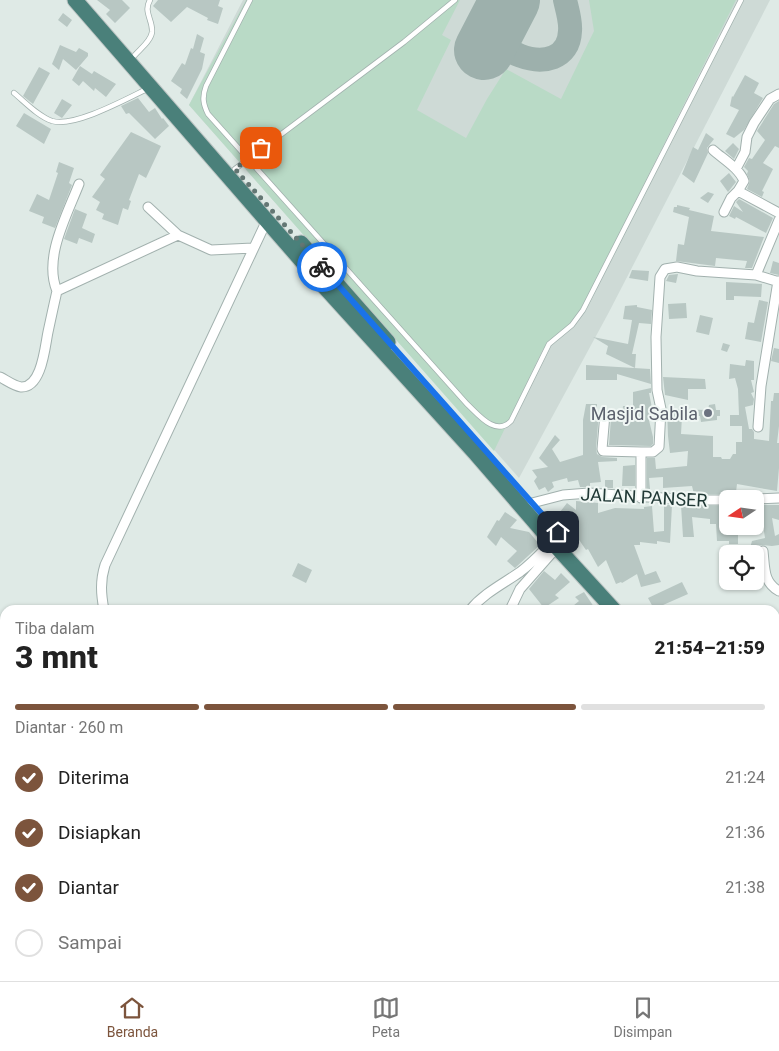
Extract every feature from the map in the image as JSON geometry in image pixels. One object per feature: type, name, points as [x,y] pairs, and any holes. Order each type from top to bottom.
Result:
[{"type":"highway","points":[[75,0],[267,220],[311,263],[532,503],[622,605]]},
{"type":"highway","points":[[86,0],[235,169],[311,263],[476,454],[610,605]]},
{"type":"street","points":[[736,169],[745,152],[747,137],[754,123],[770,99],[779,94]]},
{"type":"street","points":[[713,150],[736,169],[744,181],[731,198],[724,212]]},
{"type":"street","points":[[0,377],[22,387],[34,381],[40,370],[57,291],[54,283],[52,262],[79,184]]},
{"type":"street","points":[[738,191],[779,213]]},
{"type":"street","points":[[148,207],[178,235],[215,251],[253,248]]},
{"type":"street","points":[[103,605],[101,594],[102,575],[105,565],[267,220]]},
{"type":"street","points":[[756,275],[779,220]]},
{"type":"street","points":[[57,291],[178,235]]},
{"type":"street","points":[[605,414],[603,451],[653,452],[659,447],[661,409],[657,390],[656,337],[660,276],[665,269],[677,267],[697,271],[756,275],[778,282],[761,386],[758,427]]},
{"type":"street","points":[[641,452],[641,498]]},
{"type":"street","name":"JALAN PANSER","points":[[532,503],[574,493],[589,492],[641,498],[719,500]]},
{"type":"street","points":[[764,499],[779,498]]},
{"type":"street","points":[[474,605],[485,595],[522,570],[555,544]]},
{"type":"street","points":[[512,605],[520,589],[555,544]]},
{"type":"street","points":[[764,561],[766,578],[772,587],[779,591]]},
{"type":"lane","points":[[135,55],[150,38],[152,32],[147,13],[147,5],[150,0]]},
{"type":"lane","points":[[250,0],[203,95],[203,104],[208,114],[467,404],[494,427],[506,426],[510,421],[549,344],[572,325],[583,310],[741,0]]},
{"type":"lane","points":[[235,169],[404,42],[455,0]]},
{"type":"lane","points":[[14,93],[40,115],[58,122],[100,112],[151,87]]},
{"type":"shaded area","points":[[243,0],[770,0],[609,312],[519,478],[189,105]]},
{"type":"green space","points":[[246,0],[460,0],[442,35],[451,40],[417,110],[466,138],[506,69],[561,99],[594,31],[589,0],[736,0],[576,320],[543,349],[494,451],[189,105]]},
{"type":"building","points":[[97,0],[122,0],[130,8],[115,23],[106,14],[110,10]]},
{"type":"building","points":[[158,0],[220,0],[218,6],[223,8],[218,24],[207,20],[208,18],[187,7],[171,22],[153,6]]},
{"type":"building","points":[[63,13],[72,20],[67,27],[58,20]]},
{"type":"building","points":[[197,34],[204,38],[200,52],[205,54],[202,69],[187,99],[180,93],[182,89],[171,81],[182,63],[185,65],[191,48],[193,49]]},
{"type":"building","points":[[60,45],[76,52],[79,48],[88,53],[88,56],[76,70],[63,59],[59,70],[52,64]]},
{"type":"building","points":[[80,66],[92,74],[94,71],[116,84],[106,97],[95,88],[94,91],[83,81],[79,86],[72,80]]},
{"type":"building","points":[[39,67],[50,73],[33,104],[23,96]]},
{"type":"building","points":[[745,75],[759,83],[754,93],[763,98],[744,130],[734,138],[726,134],[739,110],[730,106],[732,96]]},
{"type":"building","points":[[138,98],[149,112],[155,108],[169,126],[155,139],[129,113],[126,114],[121,106]]},
{"type":"building","points":[[62,99],[72,105],[62,118],[54,113]]},
{"type":"building","points":[[779,101],[779,148],[775,146],[763,163],[773,169],[762,191],[764,192],[762,197],[747,189],[750,181],[747,174],[748,171],[744,167],[749,158],[752,159],[765,140],[757,131],[774,104]]},
{"type":"building","points":[[24,113],[51,129],[44,144],[16,126]]},
{"type":"building","points":[[131,132],[161,146],[146,178],[139,174],[129,200],[131,201],[128,210],[123,208],[118,225],[102,219],[104,214],[96,210],[100,202],[92,197],[105,179],[100,175]]},
{"type":"building","points":[[706,133],[714,139],[707,148],[708,153],[694,183],[682,174],[693,147],[698,150]]},
{"type":"building","points":[[733,143],[739,149],[734,159],[725,151]]},
{"type":"building","points":[[59,162],[74,168],[69,183],[72,185],[55,228],[42,223],[44,217],[29,211],[37,194],[49,200],[58,173],[56,172]]},
{"type":"building","points":[[729,173],[736,182],[728,192],[720,181]]},
{"type":"building","points":[[708,192],[714,194],[708,203],[700,198]]},
{"type":"building","points":[[739,199],[773,218],[766,233],[736,217],[735,219],[729,216],[734,206],[743,212],[736,202]]},
{"type":"building","points":[[677,205],[714,216],[711,231],[764,237],[752,268],[745,268],[747,261],[716,258],[715,266],[676,261],[678,244],[684,245],[689,217],[673,212],[674,207],[677,207]]},
{"type":"building","points":[[75,209],[87,214],[82,228],[95,234],[92,243],[79,238],[77,244],[64,239]]},
{"type":"building","points":[[773,261],[779,263],[779,275],[770,273]]},
{"type":"building","points":[[632,270],[649,271],[648,281],[629,278]]},
{"type":"building","points":[[678,274],[676,283],[666,281],[669,275]]},
{"type":"building","points":[[726,282],[762,284],[761,297],[734,296],[734,300],[726,300]]},
{"type":"building","points":[[759,300],[768,302],[761,342],[745,339],[748,322],[754,323]]},
{"type":"building","points":[[686,303],[687,318],[669,319],[668,304]]},
{"type":"building","points":[[637,305],[637,307],[652,310],[651,324],[639,323],[632,354],[636,354],[635,368],[606,354],[608,346],[593,337],[628,344],[632,320],[623,319],[625,306]]},
{"type":"building","points":[[700,315],[713,318],[709,335],[696,332]]},
{"type":"building","points":[[723,343],[730,345],[727,352],[721,350]]},
{"type":"building","points":[[774,348],[779,349],[779,363],[771,361]]},
{"type":"building","points":[[746,360],[754,361],[754,380],[751,380],[754,392],[751,393],[754,399],[753,405],[745,407],[749,429],[752,429],[754,432],[754,439],[769,441],[771,401],[773,401],[774,393],[779,393],[777,443],[779,443],[779,468],[777,491],[737,484],[736,490],[719,490],[719,494],[694,494],[692,486],[663,488],[663,477],[649,478],[650,489],[647,489],[647,458],[655,458],[656,469],[687,466],[688,451],[670,453],[667,409],[708,410],[709,405],[715,404],[716,410],[720,410],[720,416],[717,416],[717,420],[701,422],[700,416],[682,416],[681,434],[713,436],[713,457],[730,459],[733,454],[736,454],[736,442],[742,442],[742,426],[730,426],[730,415],[739,415],[738,389],[735,378],[729,379],[730,364],[745,366]]},
{"type":"building","points":[[586,365],[650,369],[651,384],[617,374],[617,380],[586,380]]},
{"type":"building","points":[[663,377],[705,379],[706,389],[688,389],[688,400],[665,395]]},
{"type":"building","points":[[651,388],[651,393],[649,393],[652,408],[654,408],[654,416],[648,416],[653,444],[651,446],[609,445],[611,418],[622,418],[623,406],[633,406],[633,392]]},
{"type":"building","points":[[586,404],[597,404],[597,412],[599,412],[597,454],[602,457],[617,458],[617,461],[598,462],[601,482],[590,483],[590,487],[580,487],[578,480],[568,482],[567,478],[552,482],[554,487],[548,492],[545,487],[539,490],[534,481],[537,477],[532,470],[548,467],[539,458],[555,435],[560,440],[552,449],[560,462],[583,455],[583,420]]},
{"type":"building","points":[[635,465],[635,486],[622,486],[623,466]]},
{"type":"building","points":[[605,480],[613,480],[613,488],[605,488]]},
{"type":"building","points":[[576,501],[598,503],[598,513],[615,508],[644,509],[644,507],[652,506],[654,532],[664,531],[664,504],[672,505],[670,543],[657,541],[657,544],[640,542],[640,545],[634,545],[645,575],[656,571],[661,582],[641,587],[637,574],[622,583],[616,584],[606,560],[598,567],[588,549],[586,550],[573,531],[569,534],[562,526],[569,521],[560,512],[567,503],[576,510]]},
{"type":"building","points":[[681,505],[719,506],[719,535],[738,535],[738,544],[729,544],[729,541],[717,541],[716,524],[710,524],[710,519],[692,517],[694,537],[683,537]]},
{"type":"building","points":[[764,505],[779,505],[779,520],[772,518],[775,536],[779,534],[779,545],[751,545],[752,541],[765,538]]},
{"type":"building","points":[[505,512],[517,520],[510,528],[529,532],[540,545],[515,568],[507,561],[517,551],[501,537],[496,546],[487,537],[497,520],[499,521]]},
{"type":"building","points":[[298,563],[312,570],[306,583],[292,576]]},
{"type":"building","points":[[544,571],[555,580],[561,573],[570,582],[555,595],[559,598],[548,605],[542,605],[529,589]]},
{"type":"building","points":[[682,582],[688,594],[663,605],[652,605],[648,598]]},
{"type":"building","points":[[584,592],[593,605],[574,605],[579,601],[575,597]]},
{"type":"taxiway","points":[[491,0],[487,18],[492,34],[504,47],[520,56],[537,59],[553,57],[565,48],[570,31],[569,15],[565,0]]},
{"type":"runway","points":[[484,50],[510,0]]},
{"type":"way so far","points":[[261,148],[235,169],[322,267]]},
{"type":"place","name":"Masjid Sabila","points":[[708,413]]},
{"type":"route","points":[[322,267],[558,532]]}]
